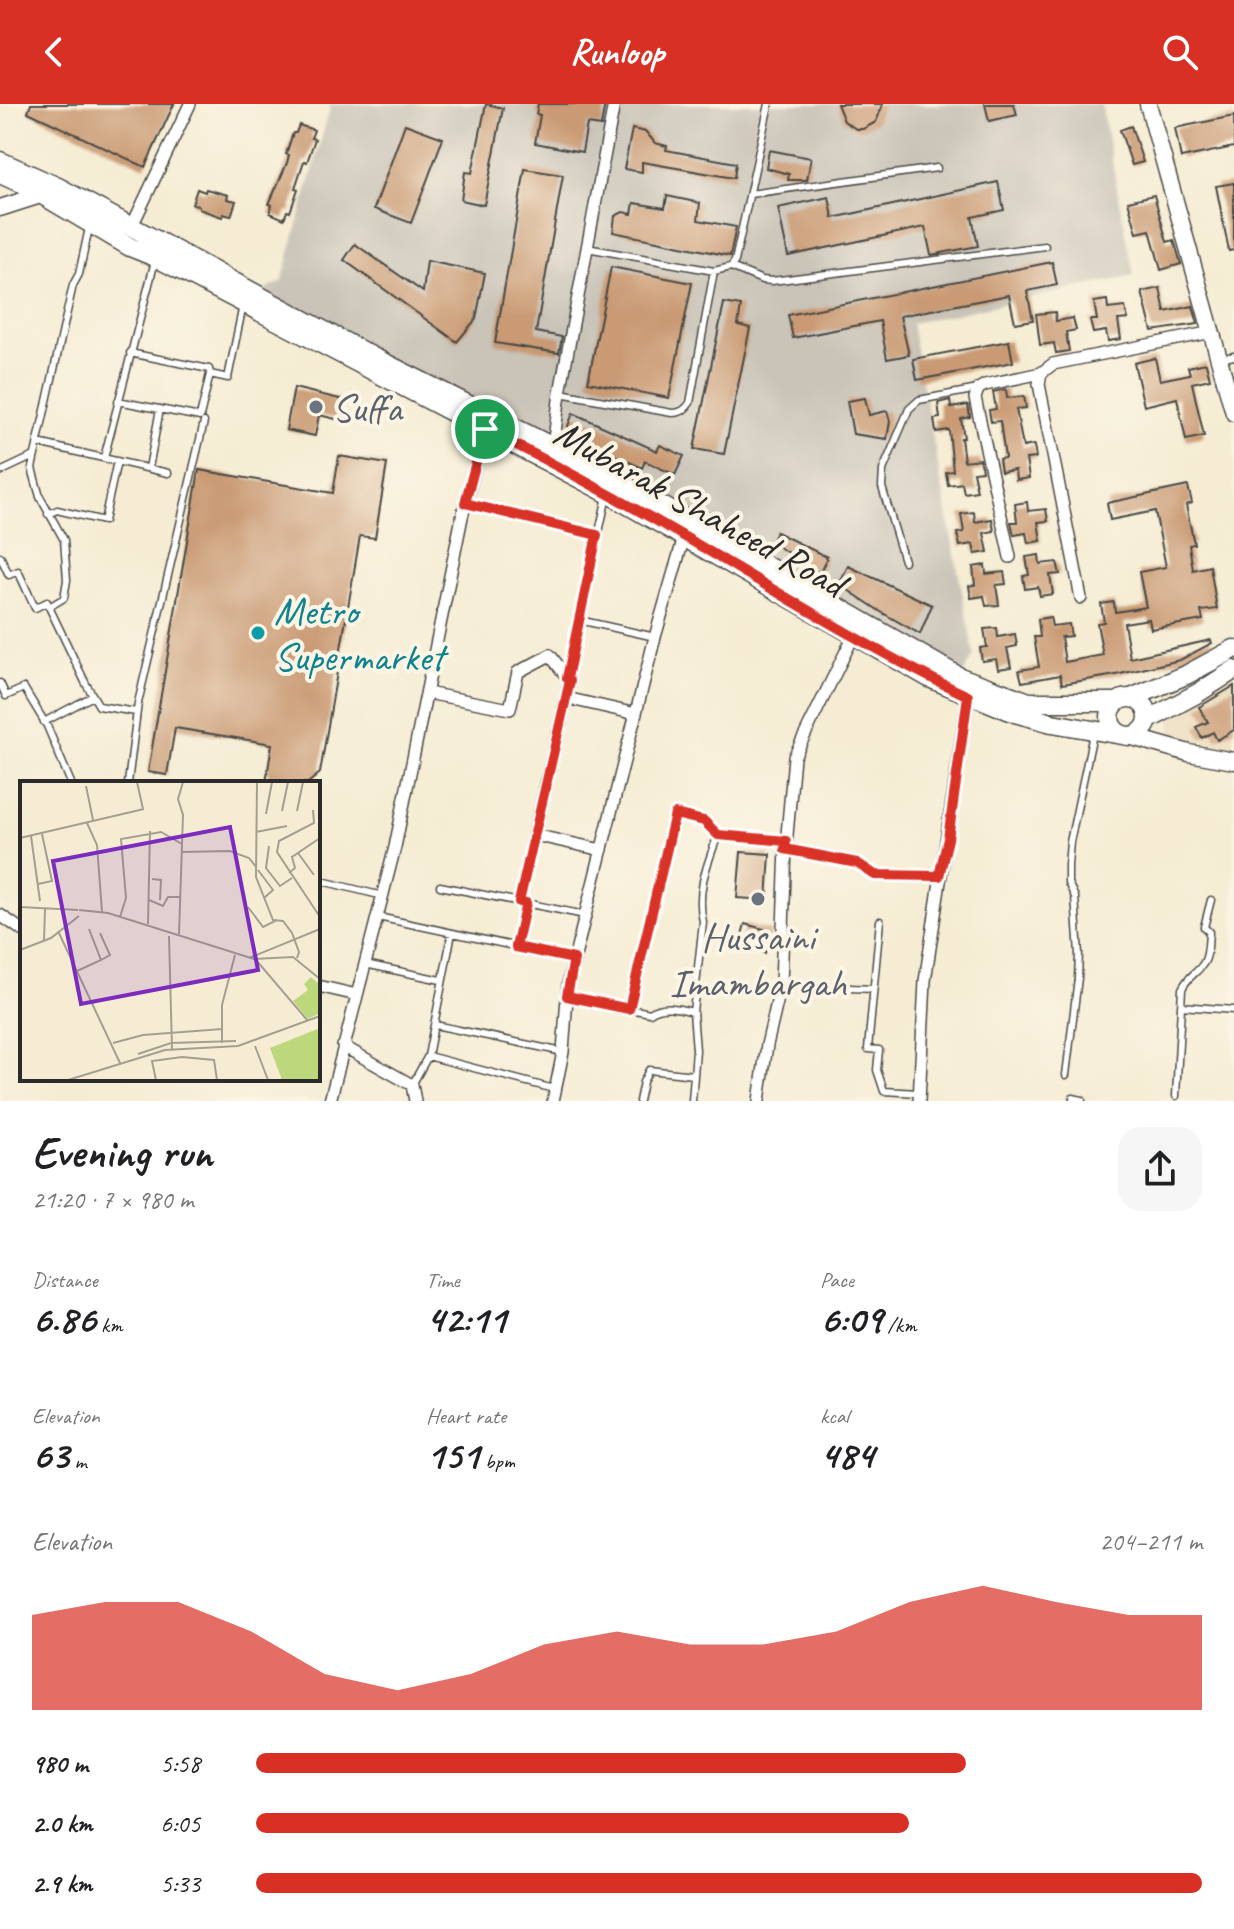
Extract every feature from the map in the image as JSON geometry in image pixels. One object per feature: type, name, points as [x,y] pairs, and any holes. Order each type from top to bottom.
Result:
[{"type":"main road","name":"Mubarak Shaheed Road","points":[[0,161],[51,192],[90,225],[607,493],[929,678],[968,696],[1027,716],[1126,735]]},
{"type":"main road","name":"Mubarak Shaheed Road","points":[[0,174],[51,192],[131,228],[371,356],[553,447],[659,504],[960,677],[1029,702],[1124,700]]},
{"type":"main road","points":[[1234,649],[1186,675],[1124,700],[1109,717],[1113,728],[1126,735],[1140,732],[1147,722],[1234,670]]},
{"type":"main road","points":[[1124,700],[1137,699],[1146,708],[1147,722]]},
{"type":"street","points":[[131,228],[190,104]]},
{"type":"street","points":[[553,447],[560,393],[614,104]]},
{"type":"street","points":[[1148,104],[1212,332],[1227,358],[1234,413]]},
{"type":"street","points":[[0,208],[51,192]]},
{"type":"street","points":[[1010,557],[975,398],[978,389],[1041,373],[1053,364],[1212,332]]},
{"type":"street","points":[[1041,373],[1039,384],[1081,598]]},
{"type":"street","points":[[330,1101],[383,896],[465,503],[485,429]]},
{"type":"street","points":[[554,1095],[563,1052],[567,996],[574,959],[655,637],[684,537]]},
{"type":"street","points":[[759,1101],[767,1045],[781,985],[786,845],[794,757],[854,635]]},
{"type":"street","points":[[427,693],[510,709],[518,672],[550,655],[570,681],[534,835],[602,850]]},
{"type":"street","points":[[919,1097],[925,981],[968,696]]},
{"type":"street","points":[[566,698],[636,714]]},
{"type":"street","points":[[1147,722],[1172,749]]},
{"type":"street","name":"Mubarak Shaheed Road","points":[[1126,735],[1172,749],[1234,761]]},
{"type":"street","points":[[0,915],[20,929]]},
{"type":"street","points":[[320,986],[357,995]]},
{"type":"street","points":[[343,1046],[412,1085],[415,1101]]},
{"type":"lane","points":[[731,267],[735,261],[769,104]]},
{"type":"lane","points":[[750,194],[937,168]]},
{"type":"lane","points":[[49,607],[64,598],[67,580],[64,540],[48,514],[34,482],[32,468],[73,285],[79,274],[90,225]]},
{"type":"lane","points":[[587,248],[714,271],[731,267],[772,281],[1045,246]]},
{"type":"lane","points":[[104,458],[155,257]]},
{"type":"lane","points":[[560,393],[672,413],[686,409],[690,403],[714,271]]},
{"type":"lane","points":[[210,374],[228,378],[243,304]]},
{"type":"lane","points":[[118,401],[200,417],[209,369],[130,353]]},
{"type":"lane","points":[[904,561],[882,487],[883,470],[909,409],[919,400],[978,389]]},
{"type":"lane","points":[[149,468],[160,409]]},
{"type":"lane","points":[[128,781],[136,712],[204,422]]},
{"type":"lane","points":[[38,443],[168,473]]},
{"type":"lane","points":[[0,472],[34,456]]},
{"type":"lane","points":[[48,514],[57,510],[104,521],[117,461]]},
{"type":"lane","points":[[567,678],[607,493]]},
{"type":"lane","points":[[465,503],[597,535]]},
{"type":"lane","points":[[0,556],[9,575]]},
{"type":"lane","points":[[0,580],[18,571],[35,608],[47,602],[99,706],[136,712]]},
{"type":"lane","points":[[579,620],[655,637]]},
{"type":"lane","points":[[0,683],[6,696],[24,688],[44,722],[70,781]]},
{"type":"lane","points":[[44,722],[93,696]]},
{"type":"lane","points":[[1066,1075],[1079,966],[1075,897],[1068,883],[1069,853],[1094,730]]},
{"type":"lane","points":[[629,1009],[675,814],[704,821],[718,835],[786,845],[857,863],[875,875],[939,876]]},
{"type":"lane","points":[[516,947],[534,835]]},
{"type":"lane","points":[[692,1101],[693,1012],[703,922],[701,887],[718,835]]},
{"type":"lane","points":[[320,880],[383,896]]},
{"type":"lane","points":[[440,886],[585,915]]},
{"type":"lane","points":[[1176,1096],[1185,981],[1207,958],[1209,932],[1204,927],[1211,900]]},
{"type":"lane","points":[[378,917],[574,959]]},
{"type":"lane","points":[[880,921],[868,1049],[879,1050],[877,1070],[884,1091],[919,1097]]},
{"type":"lane","points":[[412,1085],[428,1056],[452,933]]},
{"type":"lane","points":[[365,964],[441,980]]},
{"type":"lane","points":[[781,985],[873,989]]},
{"type":"lane","points":[[567,996],[650,1013],[668,1008],[693,1012]]},
{"type":"lane","points":[[1181,1006],[1234,1010]]},
{"type":"lane","points":[[435,1025],[563,1052]]},
{"type":"lane","points":[[428,1056],[554,1095]]},
{"type":"lane","points":[[639,1101],[649,1070],[694,1075]]},
{"type":"lane","points":[[1073,1101],[1073,1098],[1082,1100]]},
{"type":"shaded area","points":[[331,104],[1101,104],[1134,276],[911,323],[974,655],[959,682],[247,298],[282,282]]},
{"type":"shaded area","points":[[1234,670],[1234,750],[1172,735],[1169,709]]},
{"type":"building","points":[[31,104],[174,104],[145,167],[28,112]]},
{"type":"building","points":[[486,104],[503,108],[484,205],[461,200],[465,172],[472,173]]},
{"type":"building","points":[[538,104],[605,104],[601,126],[587,124],[582,152],[535,143],[540,115],[536,114]]},
{"type":"building","points":[[837,104],[883,104],[876,122],[856,129],[844,121]]},
{"type":"building","points":[[985,104],[1014,104],[1017,115],[989,121]]},
{"type":"building","points":[[1234,116],[1234,147],[1181,158],[1175,128]]},
{"type":"building","points":[[405,124],[443,138],[411,223],[374,209]]},
{"type":"building","points":[[299,125],[314,130],[311,138],[315,139],[307,162],[304,161],[290,212],[287,211],[284,219],[270,213],[272,205],[269,204],[287,163],[289,155],[286,154],[293,133]]},
{"type":"building","points":[[1131,126],[1143,162],[1132,165],[1120,130]]},
{"type":"building","points":[[632,129],[646,132],[655,143],[667,146],[666,150],[736,163],[734,178],[642,162],[642,172],[624,169]]},
{"type":"building","points":[[769,150],[811,158],[807,180],[788,180],[789,174],[766,168]]},
{"type":"building","points":[[525,169],[563,175],[536,332],[562,337],[559,353],[495,343]]},
{"type":"building","points":[[998,182],[1004,210],[972,217],[978,246],[931,255],[925,227],[788,256],[778,208],[829,197],[833,218]]},
{"type":"building","points":[[1234,183],[1234,250],[1229,251],[1216,186]]},
{"type":"building","points":[[197,189],[228,195],[227,199],[236,201],[231,216],[223,214],[222,217],[192,204]]},
{"type":"building","points":[[1154,195],[1167,242],[1174,240],[1181,264],[1161,270],[1150,230],[1137,233],[1128,201]]},
{"type":"building","points":[[667,196],[700,203],[698,220],[736,227],[730,256],[613,232],[615,216],[623,212],[632,214],[634,203],[665,208]]},
{"type":"building","points":[[355,244],[423,292],[427,261],[485,273],[476,319],[457,342],[344,260]]},
{"type":"building","points":[[1052,262],[1057,285],[1027,291],[1033,320],[1015,323],[1009,295],[900,316],[909,355],[887,359],[880,321],[793,338],[788,315]]},
{"type":"building","points":[[611,267],[692,283],[669,398],[588,382]]},
{"type":"building","points":[[1160,288],[1165,312],[1193,306],[1198,324],[1152,331],[1142,292]]},
{"type":"building","points":[[1107,300],[1108,309],[1125,307],[1128,319],[1118,320],[1121,339],[1108,341],[1106,331],[1093,333],[1090,320],[1097,320],[1094,302]]},
{"type":"building","points":[[724,303],[741,306],[738,325],[750,328],[724,454],[694,449]]},
{"type":"building","points":[[1055,312],[1056,321],[1073,318],[1076,330],[1066,332],[1069,351],[1056,353],[1054,343],[1040,345],[1036,314]]},
{"type":"building","points":[[1009,341],[1013,362],[917,380],[913,359]]},
{"type":"building","points":[[1155,358],[1160,380],[1190,374],[1188,367],[1206,363],[1210,379],[1192,383],[1204,436],[1186,440],[1177,398],[1144,406],[1134,363]]},
{"type":"building","name":"Suffa","points":[[294,388],[344,400],[340,420],[319,415],[315,436],[286,430]]},
{"type":"building","points":[[1006,389],[1007,398],[1024,396],[1026,408],[1016,409],[1023,447],[1034,445],[1036,458],[1026,459],[1029,478],[1016,480],[1015,470],[1001,472],[999,459],[1005,458],[1000,421],[991,422],[989,410],[996,409],[993,392]]},
{"type":"building","points":[[865,398],[869,415],[887,411],[890,421],[887,439],[853,434],[847,401]]},
{"type":"building","points":[[950,400],[951,408],[968,405],[970,417],[961,419],[964,438],[961,438],[964,461],[980,459],[982,471],[973,472],[977,491],[964,493],[962,483],[948,485],[946,472],[953,471],[949,430],[936,432],[934,419],[940,418],[938,403]]},
{"type":"building","points":[[573,413],[657,451],[660,445],[684,456],[675,475],[645,461],[642,468],[576,437],[568,426]]},
{"type":"building","name":"Metro Supermarket","points":[[339,456],[387,464],[375,538],[360,536],[320,773],[310,781],[266,781],[272,744],[175,728],[167,775],[148,772],[199,470],[333,493]]},
{"type":"building","points":[[1188,486],[1192,503],[1186,505],[1194,544],[1189,545],[1193,570],[1210,566],[1217,609],[1201,611],[1203,620],[1151,629],[1149,619],[1124,623],[1130,658],[1211,640],[1212,643],[1180,660],[1116,675],[1062,684],[1060,675],[1022,682],[1019,670],[1039,667],[1034,637],[1040,637],[1038,619],[1050,617],[1052,626],[1069,624],[1071,636],[1061,637],[1065,662],[1103,655],[1097,623],[1104,622],[1101,604],[1114,602],[1115,612],[1146,607],[1139,572],[1166,567],[1155,511],[1110,520],[1107,503]]},
{"type":"building","points":[[1027,502],[1028,511],[1046,509],[1048,521],[1038,522],[1041,541],[1028,543],[1026,533],[1014,535],[1011,522],[1017,522],[1015,504]]},
{"type":"building","points":[[974,512],[975,522],[992,519],[994,531],[984,533],[988,552],[975,554],[973,544],[960,546],[957,533],[964,532],[961,514]]},
{"type":"building","points":[[776,532],[827,557],[820,573],[771,542]]},
{"type":"building","points":[[1039,555],[1040,564],[1057,562],[1060,574],[1050,575],[1053,594],[1040,596],[1038,587],[1025,589],[1023,576],[1029,575],[1026,557]]},
{"type":"building","points":[[985,565],[986,574],[1004,572],[1006,584],[996,585],[999,605],[986,606],[984,596],[971,598],[969,586],[975,585],[973,567]]},
{"type":"building","points":[[848,566],[932,605],[920,634],[839,584]]},
{"type":"building","points":[[997,628],[998,637],[1015,634],[1017,646],[1007,648],[1011,667],[998,669],[996,659],[982,661],[980,648],[987,647],[984,629]]},
{"type":"building","points":[[1234,686],[1234,730],[1217,740],[1213,732],[1202,738],[1196,727],[1208,722],[1199,707]]},
{"type":"building","points":[[741,852],[770,854],[767,900],[737,898]]},
{"type":"building","points":[[745,924],[771,931],[765,953],[739,945]]},
{"type":"place","name":"Suffa","points":[[316,407]]},
{"type":"place","name":"Metro Supermarket","points":[[258,633]]},
{"type":"place","name":"Hussaini Imambargah","points":[[758,899]]},
{"type":"route","points":[[485,429],[607,493],[929,678],[968,696],[948,839],[939,876],[875,875],[857,863],[785,849],[786,841],[718,835],[704,821],[675,814],[629,1009],[567,996],[574,959],[516,947],[526,903],[519,902],[570,681],[567,678],[597,535],[465,503],[485,429]]}]
